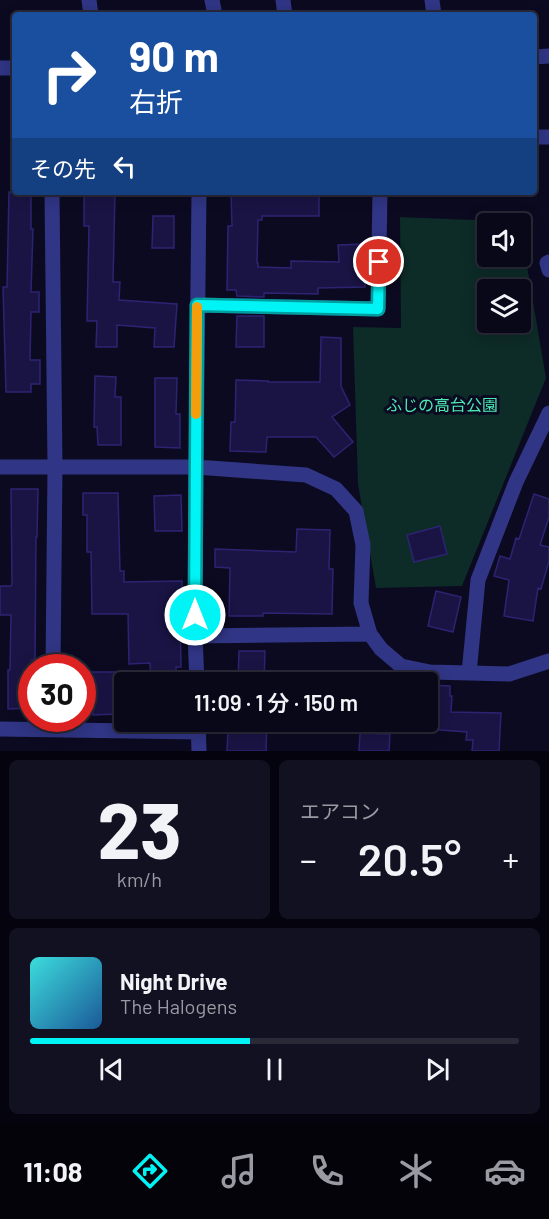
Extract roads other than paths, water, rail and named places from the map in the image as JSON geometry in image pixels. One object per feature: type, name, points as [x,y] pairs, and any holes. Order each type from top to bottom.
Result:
[{"type":"street","points":[[52,195],[55,467],[53,654]]},
{"type":"street","points":[[197,672],[199,195]]},
{"type":"street","points":[[197,305],[378,309],[380,195]]},
{"type":"street","points":[[549,262],[547,263],[549,270]]},
{"type":"street","points":[[469,673],[478,580],[516,482],[549,413]]},
{"type":"street","points":[[0,467],[196,467],[306,475],[336,489],[356,512],[363,545],[361,603],[370,634],[381,649],[401,666],[430,672],[509,674],[549,661]]},
{"type":"street","points":[[195,636],[370,634]]},
{"type":"street","points":[[96,726],[114,726]]},
{"type":"street","points":[[0,729],[18,728]]},
{"type":"street","points":[[199,732],[199,751]]},
{"type":"park label","name":"ふじの高台公園","points":[[442,404]]}]
